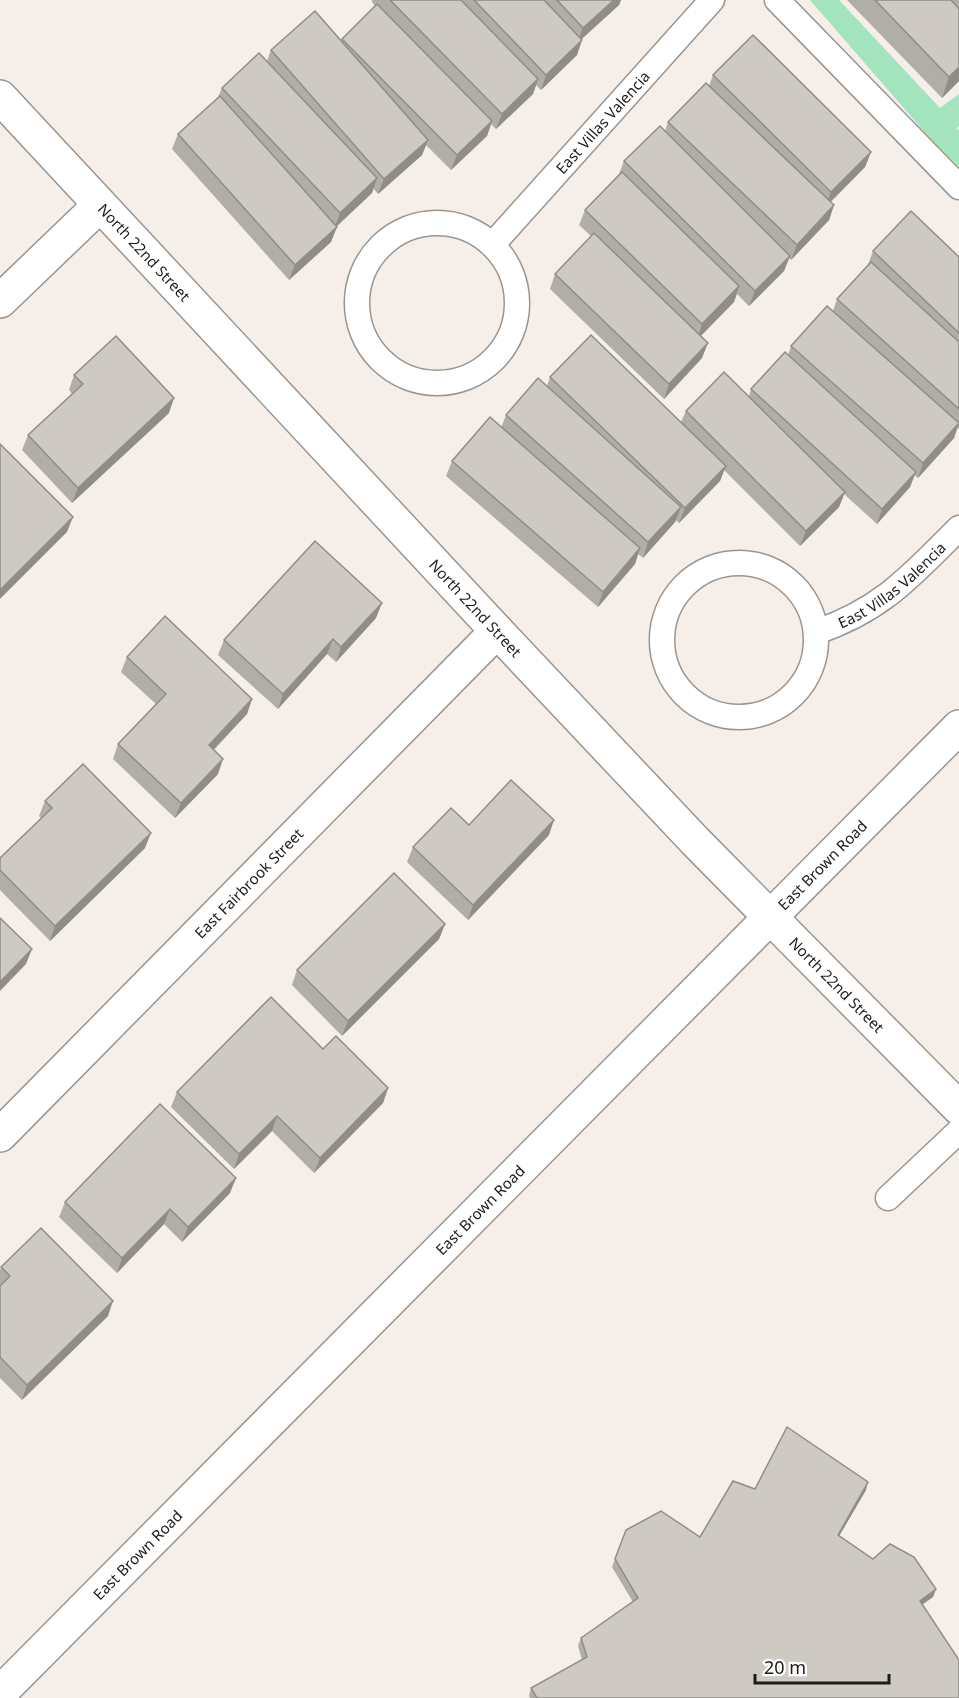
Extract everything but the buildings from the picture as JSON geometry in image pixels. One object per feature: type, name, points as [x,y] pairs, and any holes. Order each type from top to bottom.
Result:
[{"type":"street","name":"North 22nd Street","points":[[0,97],[696,842],[959,1108]]},
{"type":"street","points":[[0,301],[99,205]]},
{"type":"street","name":"East Fairbrook Street","points":[[0,1135],[497,631]]},
{"type":"street","name":"East Brown Road","points":[[0,1693],[959,727]]},
{"type":"lane","name":"East Villas Valencia","points":[[493,244],[712,0]]},
{"type":"lane","points":[[777,0],[959,187]]},
{"type":"lane","points":[[444,222],[471,229],[493,244],[509,266],[517,291],[516,319],[506,344],[488,365],[465,379],[439,384],[413,381],[389,369],[371,350],[359,327],[356,300],[361,274],[374,252],[393,234],[417,224],[444,222]]},
{"type":"lane","name":"East Villas Valencia","points":[[816,632],[860,615],[882,600],[902,585],[959,528]]},
{"type":"lane","name":"East Villas Valencia","points":[[732,564],[752,564],[771,570],[789,580],[802,595],[812,613],[816,632],[815,653],[809,671],[799,689],[776,708],[747,717],[727,716],[707,710],[691,700],[677,685],[667,668],[663,648],[663,627],[669,609],[680,592],[695,578],[712,568],[732,564]]},
{"type":"lane","points":[[888,1198],[959,1131]]},
{"type":"green space","points":[[810,0],[839,0],[940,108],[959,94],[959,126],[956,129],[959,130],[959,167],[935,144]]}]
